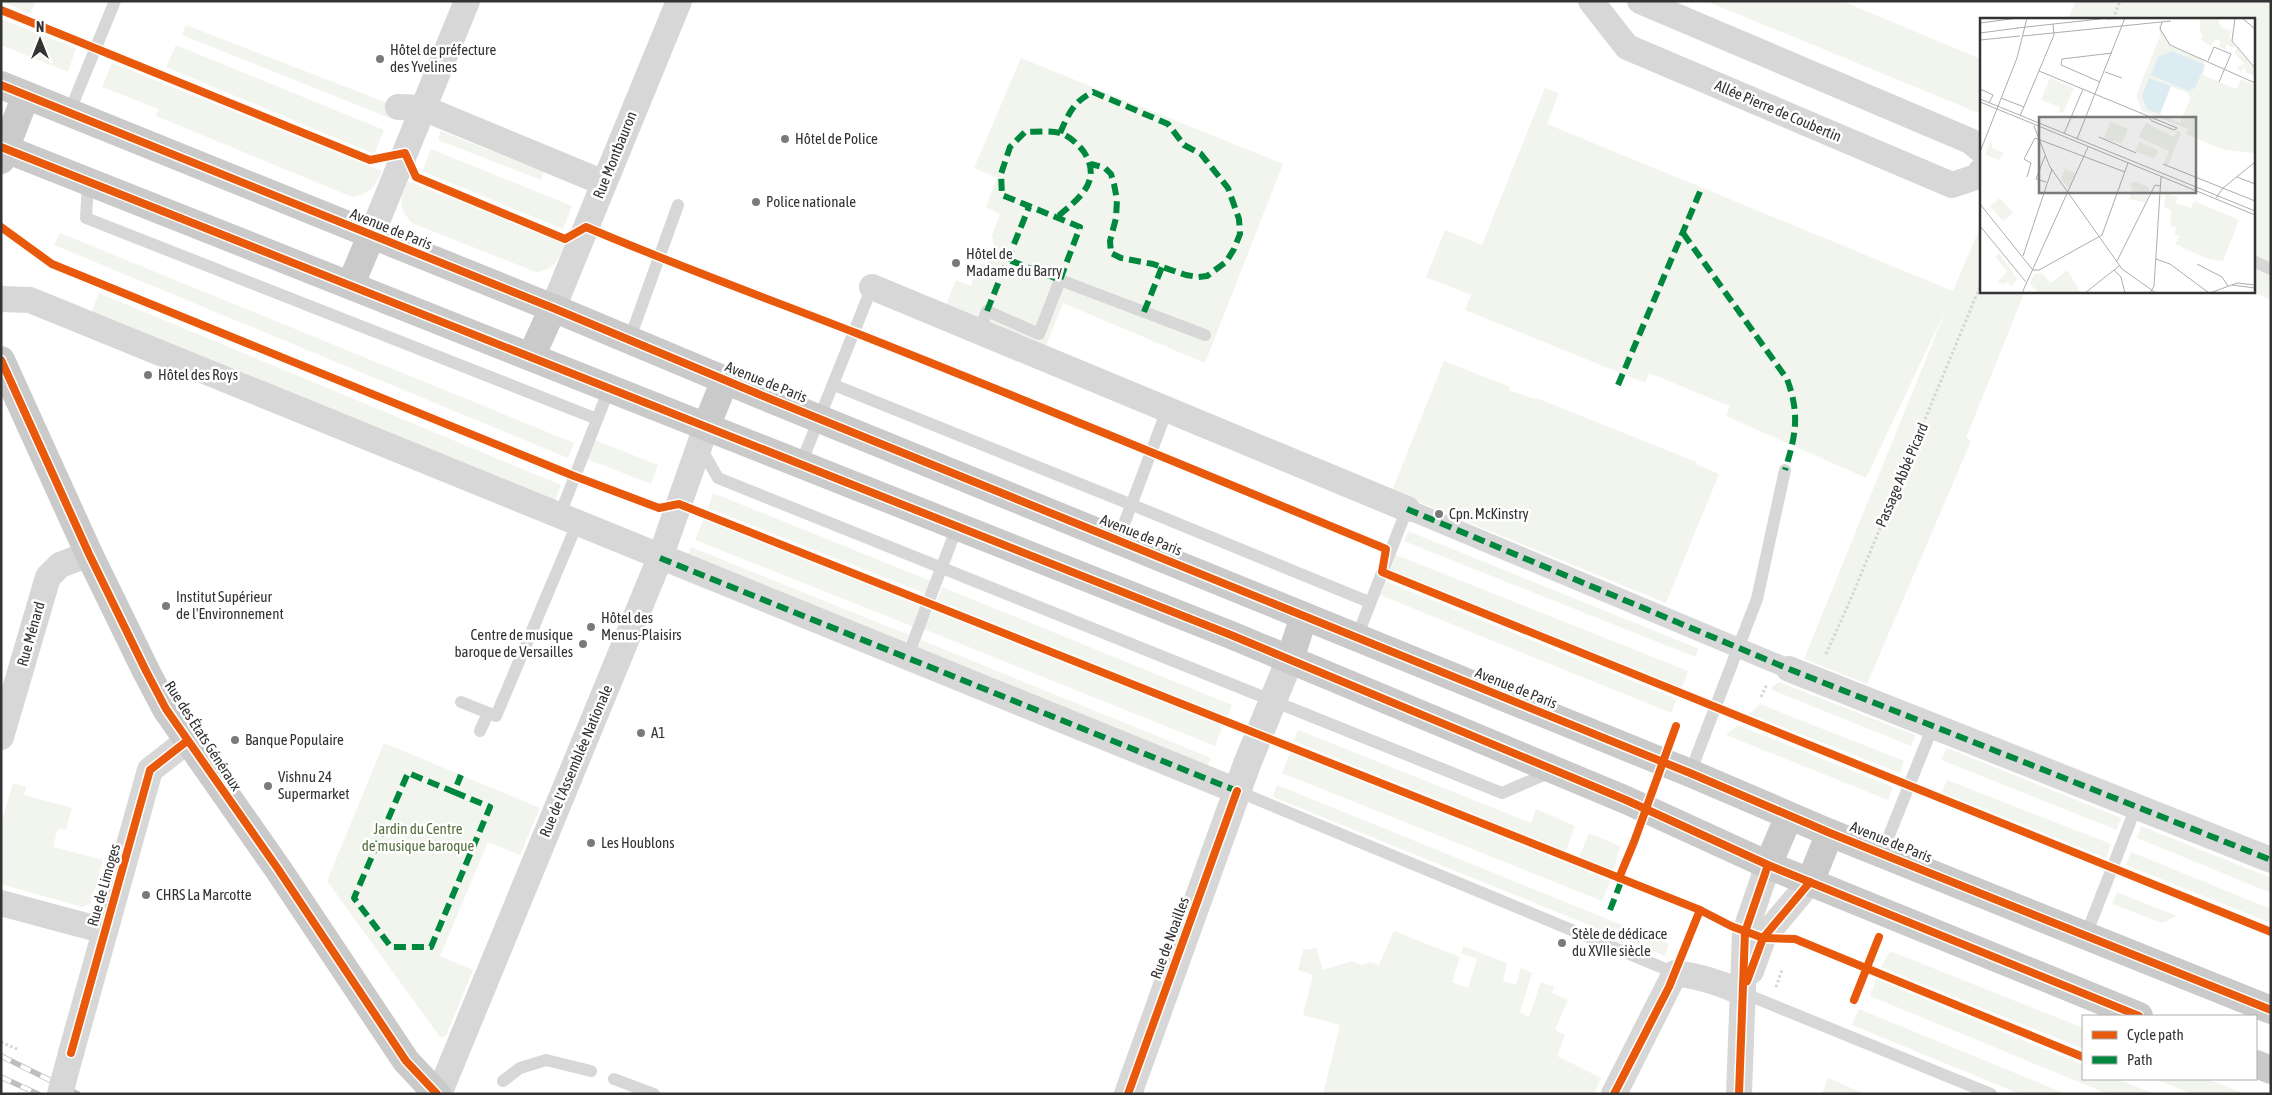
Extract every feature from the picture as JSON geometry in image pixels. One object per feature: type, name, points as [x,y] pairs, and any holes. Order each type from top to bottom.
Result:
[{"type":"main road","name":"Avenue de Paris","points":[[2137,1015],[1768,865],[1555,771],[1290,659],[800,466],[703,436],[609,389],[351,284],[88,181],[2,152],[13,90],[553,308],[629,341],[1690,773],[1830,833],[2271,1010]]},
{"type":"main road","name":"Avenue de Paris","points":[[351,284],[371,236]]},
{"type":"main road","points":[[531,357],[553,308]]},
{"type":"main road","name":"Rue des États Généraux","points":[[1,360],[89,554],[146,671],[187,741],[278,869],[406,1060],[438,1094]]},
{"type":"main road","name":"Avenue de Paris","points":[[703,436],[725,380]]},
{"type":"main road","points":[[1290,659],[1304,616]]},
{"type":"main road","points":[[1768,865],[1789,816]]},
{"type":"main road","name":"Avenue de Paris","points":[[1810,882],[1830,833]]},
{"type":"main road","points":[[2257,1064],[2271,1070]]},
{"type":"street","points":[[371,236],[410,108],[467,1]]},
{"type":"street","name":"Rue Montbauron","points":[[553,308],[679,1]]},
{"type":"street","name":"Allée Pierre de Coubertin","points":[[1591,1],[1627,47],[1952,185],[1979,176],[1980,174]]},
{"type":"street","points":[[1640,1],[1970,142],[1980,149]]},
{"type":"street","points":[[410,108],[604,183]]},
{"type":"street","points":[[872,287],[1738,646],[1789,669],[2271,860]]},
{"type":"street","points":[[1,299],[30,300],[660,558],[1237,791]]},
{"type":"street","name":"Rue de l'Assemblée Nationale","points":[[438,1094],[660,558],[703,436]]},
{"type":"street","name":"Rue Ménard","points":[[1,737],[48,577],[60,565],[89,554]]},
{"type":"street","name":"Rue de Noailles","points":[[1128,1094],[1237,791],[1271,702],[1290,659]]},
{"type":"street","name":"Rue de Limoges","points":[[60,1094],[150,770],[187,741]]},
{"type":"street","points":[[1739,1094],[1745,932],[1768,865]]},
{"type":"street","points":[[1743,993],[1764,938],[1810,882]]},
{"type":"street","points":[[1,904],[105,931]]},
{"type":"street","points":[[1614,1094],[1675,973],[1691,975],[1725,985],[1743,993]]},
{"type":"lane","points":[[69,113],[116,1]]},
{"type":"lane","points":[[88,181],[86,218],[598,419]]},
{"type":"lane","points":[[629,341],[678,205]]},
{"type":"lane","points":[[2254,261],[2271,269]]},
{"type":"lane","points":[[979,332],[987,311],[1039,334],[1060,280],[1205,335]]},
{"type":"lane","points":[[800,466],[872,287]]},
{"type":"lane","points":[[834,385],[1369,602]]},
{"type":"lane","points":[[461,702],[496,716],[568,520],[598,419],[609,389]]},
{"type":"lane","points":[[1118,540],[1167,410]]},
{"type":"lane","points":[[703,436],[718,478],[942,567],[1271,702],[1502,793],[1555,771]]},
{"type":"lane","points":[[1690,773],[1757,600],[1785,470]]},
{"type":"lane","points":[[1357,637],[1369,602],[1407,509]]},
{"type":"lane","points":[[907,658],[957,527]]},
{"type":"lane","points":[[480,731],[488,713]]},
{"type":"lane","points":[[1882,853],[1933,726]]},
{"type":"lane","points":[[1237,791],[1675,973]]},
{"type":"lane","points":[[2086,935],[2136,807]]},
{"type":"lane","points":[[1743,993],[1991,1094]]},
{"type":"lane","points":[[503,1081],[520,1068],[546,1060],[591,1071]]},
{"type":"lane","points":[[614,1079],[654,1094]]},
{"type":"path","points":[[2113,18],[2120,1]]},
{"type":"path","points":[[1,1042],[17,1049]]},
{"type":"green space","points":[[1,1],[36,1],[30,14]]},
{"type":"green space","points":[[1706,1],[1842,1],[1980,59],[1980,114]]},
{"type":"green space","points":[[2076,1],[2271,1],[2271,300],[2252,292],[2254,292],[2254,18],[2068,18]]},
{"type":"green space","points":[[1,19],[76,48],[68,72],[1,45]]},
{"type":"green space","points":[[186,25],[395,106],[390,118],[182,35]]},
{"type":"green space","points":[[176,45],[384,130],[374,154],[166,67]]},
{"type":"green space","points":[[1021,58],[1283,164],[1205,363],[1063,303],[1044,351],[944,310],[956,280],[971,286],[979,265],[991,261],[995,250],[992,236],[1000,214],[986,207],[997,178],[974,168]]},
{"type":"green space","points":[[112,63],[382,171],[368,192],[352,197],[156,116],[158,109],[102,87]]},
{"type":"green space","points":[[1545,88],[1559,93],[1547,124],[1953,291],[1980,227],[1980,292],[2025,292],[1966,438],[1971,441],[1867,684],[1804,659],[1947,307],[1866,478],[1726,416],[1730,406],[1649,373],[1645,383],[1465,310],[1471,295],[1426,277],[1445,230],[1482,245]]},
{"type":"green space","points":[[441,131],[544,172],[541,180],[438,140]]},
{"type":"green space","points":[[431,149],[572,206],[563,229],[422,171]]},
{"type":"green space","points":[[408,181],[565,243],[561,254],[548,269],[536,272],[412,223],[404,212],[401,203]]},
{"type":"green space","points":[[60,233],[574,443],[568,458],[54,245]]},
{"type":"green space","points":[[99,293],[561,485],[553,505],[91,313]]},
{"type":"green space","points":[[1444,361],[1510,387],[1509,390],[1534,399],[1536,398],[1696,462],[1696,464],[1719,474],[1666,603],[1392,491]]},
{"type":"green space","points":[[595,440],[658,465],[651,484],[587,459]]},
{"type":"green space","points":[[713,493],[931,581],[926,594],[708,508]]},
{"type":"green space","points":[[704,518],[922,606],[914,627],[695,540]]},
{"type":"green space","points":[[1408,531],[1699,649],[1695,657],[1404,541]]},
{"type":"green space","points":[[691,547],[909,635],[904,647],[686,561]]},
{"type":"green space","points":[[1396,555],[1688,671],[1681,690],[1390,570]]},
{"type":"green space","points":[[1385,581],[1677,699],[1671,713],[1380,595]]},
{"type":"green space","points":[[942,587],[1232,705],[1227,717],[937,600]]},
{"type":"green space","points":[[933,609],[1223,726],[1215,746],[924,629]]},
{"type":"green space","points":[[921,640],[1211,758],[1206,771],[916,653]]},
{"type":"green space","points":[[1779,682],[1915,735],[1911,746],[1770,689]]},
{"type":"green space","points":[[1760,704],[1904,761],[1900,773],[1749,714]]},
{"type":"green space","points":[[1738,725],[1893,787],[1888,800],[1726,735]]},
{"type":"green space","points":[[1298,730],[1531,823],[1536,809],[1575,826],[1566,851],[1293,741]]},
{"type":"green space","name":"Jardin du Centre de musique baroque","points":[[384,743],[540,808],[520,855],[488,842],[440,956],[473,970],[446,1036],[440,1037],[327,881]]},
{"type":"green space","points":[[1947,748],[2121,818],[2117,830],[1941,760]]},
{"type":"green space","points":[[1290,753],[1611,881],[1602,901],[1282,773]]},
{"type":"green space","points":[[1947,780],[2111,844],[2106,858],[1942,792]]},
{"type":"green space","points":[[13,783],[26,787],[24,795],[72,808],[66,830],[58,828],[53,847],[103,860],[91,903],[82,907],[1,884],[1,824]]},
{"type":"green space","points":[[1277,785],[1669,944],[1665,956],[1273,797]]},
{"type":"green space","points":[[2141,826],[2271,878],[2271,893],[2137,838]]},
{"type":"green space","points":[[1589,833],[1620,846],[1613,871],[1579,857]]},
{"type":"green space","points":[[2131,852],[2271,909],[2271,923],[2126,865]]},
{"type":"green space","points":[[2117,892],[2177,916],[2162,923],[2112,904]]},
{"type":"green space","points":[[1394,931],[1460,957],[1452,982],[1468,988],[1477,959],[1461,953],[1463,946],[1507,963],[1503,981],[1516,985],[1521,968],[1532,973],[1520,1012],[1529,1017],[1541,982],[1554,987],[1552,993],[1568,1000],[1555,1030],[1565,1035],[1557,1056],[1601,1078],[1594,1094],[1323,1094],[1340,1025],[1303,1015],[1313,975],[1298,970],[1303,950],[1316,948],[1323,970],[1352,961],[1361,965],[1371,962],[1379,965]]},
{"type":"green space","points":[[1890,951],[2082,1028],[2082,1049],[1881,967]]},
{"type":"green space","points":[[1876,979],[2082,1065],[2082,1080],[2120,1080],[2154,1094],[2108,1094],[1870,996]]},
{"type":"green space","points":[[1859,1009],[2066,1094],[2020,1094],[1852,1025]]},
{"type":"green space","points":[[1828,1078],[1865,1094],[1822,1094]]},
{"type":"green space","points":[[2157,1080],[2210,1080],[2245,1094],[2192,1094]]},
{"type":"railway","points":[[1,1056],[78,1094]]},
{"type":"railway","points":[[1,1077],[38,1094]]},
{"type":"marked path","points":[[1060,133],[1076,104],[1093,92],[1168,124],[1184,145],[1201,154],[1228,188],[1239,219],[1240,234],[1226,262],[1207,276],[1198,277],[1153,264],[1121,258],[1111,253],[1110,241],[1116,218],[1117,200],[1114,184],[1111,174],[1105,168],[1091,164]]},
{"type":"marked path","points":[[994,254],[1060,280],[1080,227],[1002,195],[1001,174],[1010,147],[1025,132],[1056,132],[1063,134],[1079,146],[1089,163],[1091,172],[1085,189],[1080,197],[1072,204],[1064,211],[1056,218]]},
{"type":"marked path","points":[[1618,385],[1702,187]]},
{"type":"marked path","points":[[987,311],[1029,207]]},
{"type":"marked path","points":[[1683,233],[1787,379],[1794,403],[1795,424],[1792,446],[1785,470]]},
{"type":"marked path","points":[[1144,312],[1162,267]]},
{"type":"marked path","points":[[1407,509],[1789,669],[2271,860]]},
{"type":"marked path","points":[[660,558],[1237,791]]},
{"type":"marked path","points":[[454,792],[490,807],[431,947],[391,947],[354,898],[408,773],[454,792],[461,775]]},
{"type":"marked path","points":[[1610,910],[1624,874]]},
{"type":"cycle path","points":[[1,10],[370,160],[405,153],[416,177],[565,239],[586,227],[1055,413],[1386,549],[1382,572],[2271,932]]},
{"type":"cycle path","points":[[1,85],[553,308],[768,398],[1690,773],[1830,833],[2271,1010]]},
{"type":"cycle path","points":[[1,147],[1231,635],[1626,800],[1768,865],[2137,1015]]},
{"type":"cycle path","points":[[1,227],[52,264],[574,476],[659,508],[679,504],[1700,910],[1731,926],[1763,938],[1795,939],[2082,1057]]},
{"type":"cycle path","points":[[1,360],[89,554],[166,709],[278,869],[406,1061],[437,1094]]},
{"type":"cycle path","points":[[1619,878],[1676,726]]},
{"type":"cycle path","points":[[71,1053],[150,770],[187,741]]},
{"type":"cycle path","points":[[1128,1094],[1237,791]]},
{"type":"cycle path","points":[[1739,1094],[1745,932],[1768,865]]},
{"type":"cycle path","points":[[1747,981],[1763,938],[1810,882]]},
{"type":"cycle path","points":[[1614,1094],[1669,987],[1700,910]]},
{"type":"cycle path","points":[[1854,1000],[1879,937]]},
{"type":"place","name":"Hôtel de préfecture des Yvelines","points":[[380,59]]},
{"type":"place","name":"Hôtel de Police","points":[[785,139]]},
{"type":"place","name":"Police nationale","points":[[756,202]]},
{"type":"place","name":"Hôtel de Madame du Barry","points":[[956,263]]},
{"type":"place","name":"Hôtel des Roys","points":[[148,375]]},
{"type":"place","name":"Cpn. McKinstry","points":[[1439,514]]},
{"type":"place","name":"Institut Supérieur de l'Environnement","points":[[166,606]]},
{"type":"place","name":"Hôtel des Menus-Plaisirs","points":[[591,627]]},
{"type":"place","name":"Centre de musique baroque de Versailles","points":[[583,644]]},
{"type":"place","name":"A1","points":[[641,733]]},
{"type":"place","name":"Banque Populaire","points":[[235,740]]},
{"type":"place","name":"Vishnu 24 Supermarket","points":[[268,786]]},
{"type":"place","name":"Les Houblons","points":[[591,843]]},
{"type":"place","name":"CHRS La Marcotte","points":[[146,895]]},
{"type":"place","name":"Stèle de dédicace du XVIIe siècle","points":[[1562,943]]}]
